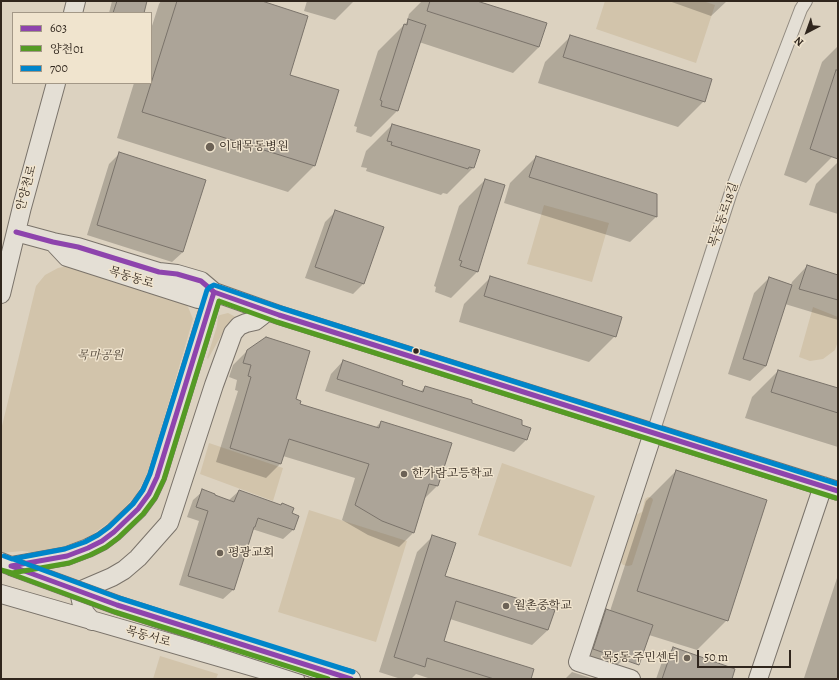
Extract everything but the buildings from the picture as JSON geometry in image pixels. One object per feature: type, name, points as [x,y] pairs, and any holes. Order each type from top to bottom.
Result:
[{"type":"main road","points":[[73,12],[76,1]]},
{"type":"main road","name":"안양천로","points":[[1,294],[22,207],[56,84]]},
{"type":"main road","name":"목동동로","points":[[16,232],[78,247],[158,272],[177,274],[201,281],[214,292],[268,311],[830,488]]},
{"type":"main road","points":[[6,564],[67,556],[88,548],[102,541],[114,532],[138,509],[149,494],[157,477],[214,292]]},
{"type":"main road","points":[[92,621],[85,612],[80,596],[84,589],[124,570],[138,558],[169,523],[214,384],[233,333],[239,326],[255,321],[268,311]]},
{"type":"main road","points":[[632,679],[578,662],[653,433]]},
{"type":"main road","points":[[758,679],[830,488]]},
{"type":"main road","name":"목동서로","points":[[6,564],[116,605],[312,668],[351,679]]},
{"type":"main road","name":"목동서로","points":[[1,594],[295,679]]},
{"type":"street","name":"목동동로18길","points":[[653,433],[732,189],[801,9],[806,1]]},
{"type":"green space","points":[[605,1],[703,1],[715,5],[696,63],[596,29]]},
{"type":"green space","points":[[544,205],[609,223],[592,282],[527,264]]},
{"type":"green space","name":"목마공원","points":[[76,264],[180,297],[188,307],[193,319],[149,471],[136,495],[116,517],[93,534],[66,548],[40,553],[22,551],[2,553],[1,430],[36,286],[45,275],[58,268]]},
{"type":"green space","points":[[813,307],[838,317],[838,341],[835,350],[823,359],[810,361],[799,357]]},
{"type":"green space","points":[[228,313],[238,318],[227,325],[208,359],[207,358],[217,326],[218,316]]},
{"type":"green space","points":[[209,443],[283,468],[273,501],[200,474]]},
{"type":"green space","points":[[502,463],[595,496],[571,567],[478,535]]},
{"type":"green space","points":[[648,497],[652,498],[653,500],[632,565],[623,565],[620,561],[635,515],[642,512],[645,499]]},
{"type":"green space","points":[[309,510],[407,541],[376,642],[278,612]]},
{"type":"green space","points":[[160,656],[218,674],[216,679],[153,679]]},
{"type":"transit line","name":"603","points":[[16,232],[78,247],[159,272],[177,274],[201,281],[214,292],[279,315],[838,491]]},
{"type":"transit line","name":"700","points":[[4,556],[12,559],[65,549],[85,542],[109,527],[133,504],[143,490],[150,474],[207,290],[214,285],[281,308],[838,484]]},
{"type":"transit line","name":"603","points":[[11,566],[67,556],[88,548],[102,541],[114,532],[138,509],[149,494],[157,477],[214,292]]},
{"type":"transit line","name":"양천01","points":[[1,570],[12,573],[69,563],[90,555],[106,547],[118,538],[143,514],[155,498],[164,479],[219,301],[277,322],[836,498]]},
{"type":"transit line","name":"700","points":[[13,559],[119,598],[353,672]]},
{"type":"transit line","name":"603","points":[[11,566],[117,605],[351,679]]},
{"type":"transit line","name":"양천01","points":[[9,573],[115,612],[328,679]]},
{"type":"place","name":"이대목동병원","points":[[210,147]]},
{"type":"place","name":"한가람고등학교","points":[[404,474]]},
{"type":"place","name":"평광교회","points":[[220,553]]},
{"type":"place","name":"월촌중학교","points":[[506,606]]},
{"type":"place","name":"목5동 주민센터","points":[[687,658]]}]
